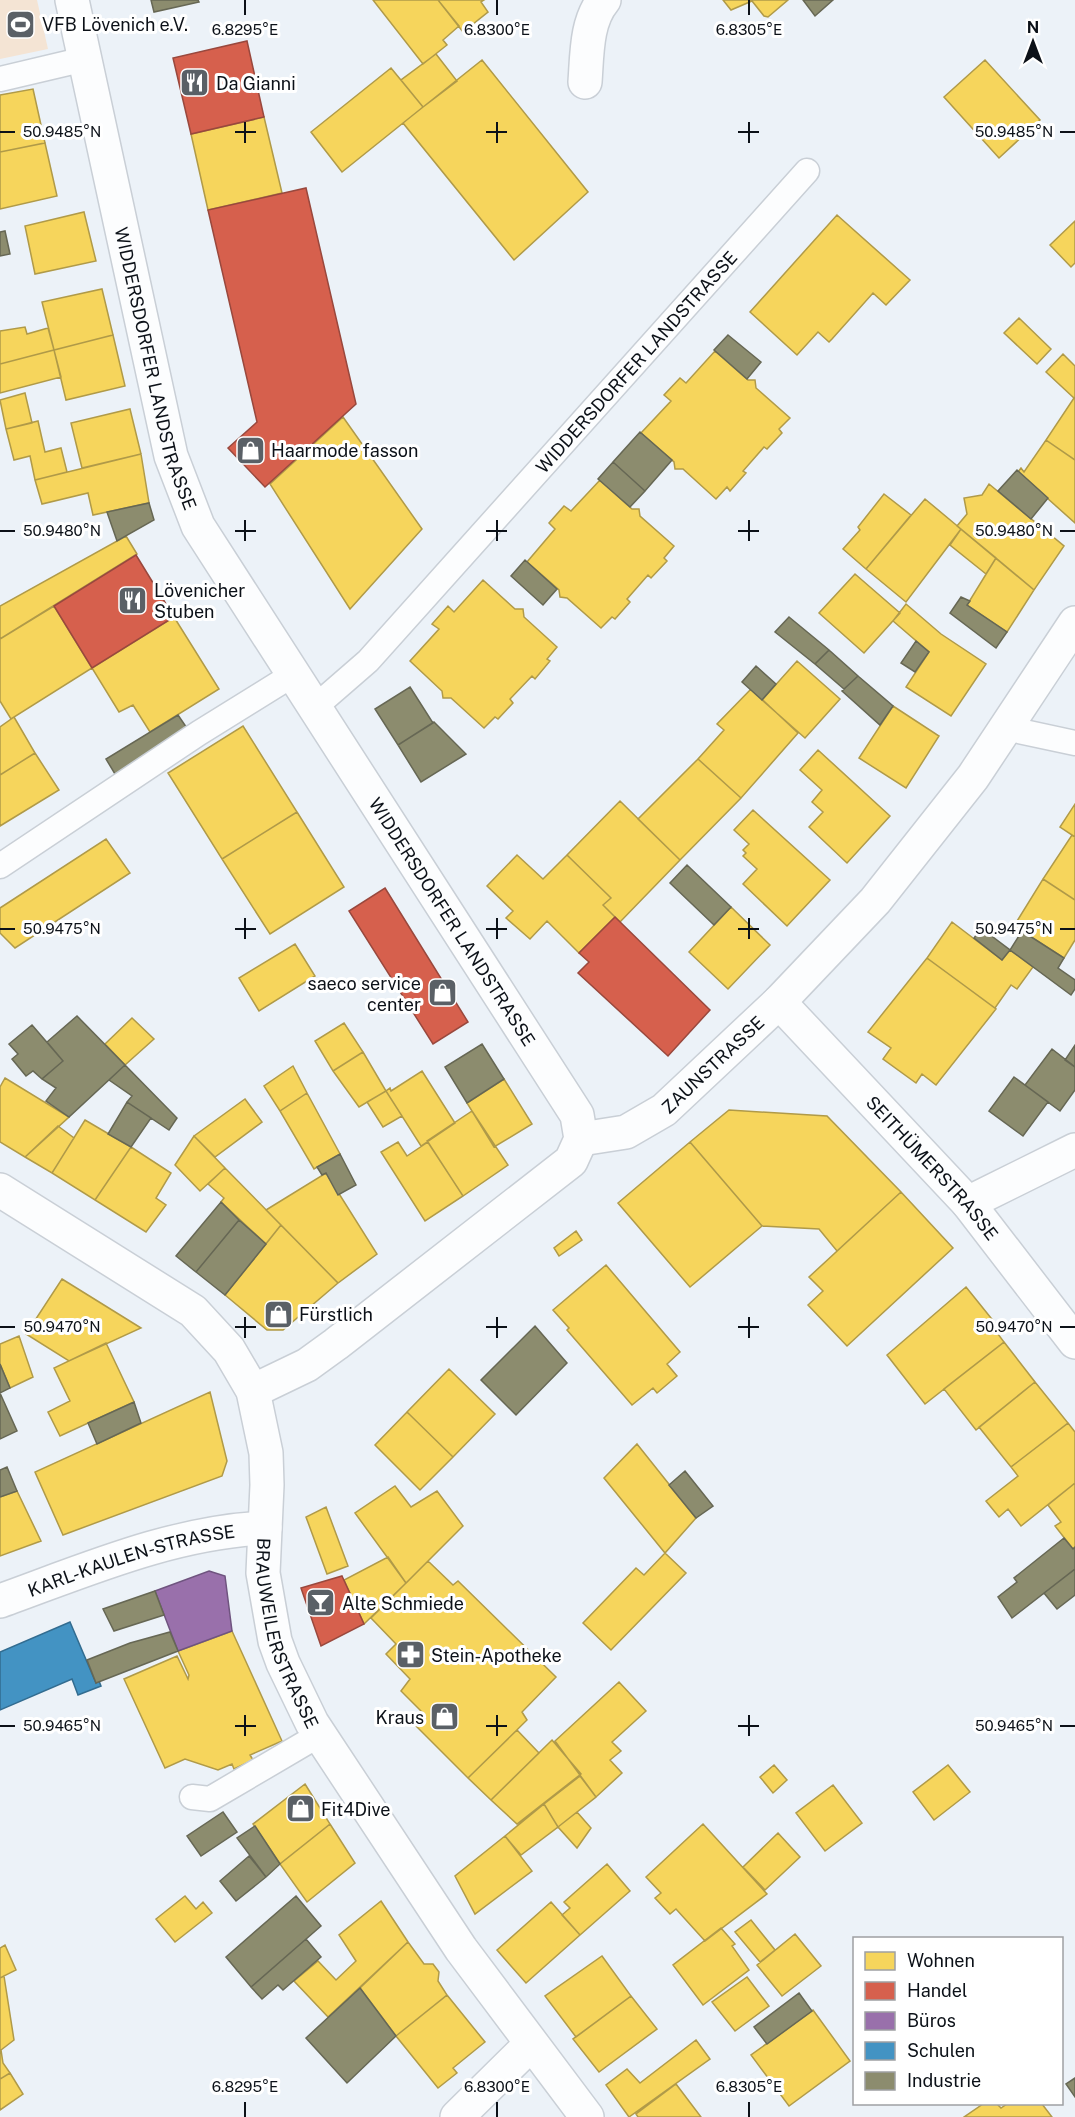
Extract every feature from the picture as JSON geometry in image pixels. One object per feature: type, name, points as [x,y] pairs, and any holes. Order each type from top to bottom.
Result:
[{"type":"street","name":"WIDDERSDORFER LANDSTRASSE","points":[[72,0],[171,456],[198,526],[578,1115],[581,1139]]},
{"type":"street","points":[[585,82],[587,45],[598,7],[604,0]]},
{"type":"street","name":"ZAUNSTRASSE","points":[[581,1139],[626,1132],[663,1110],[779,1002],[875,901],[973,777],[1075,623]]},
{"type":"street","name":"SEITHÜMERSTRASSE","points":[[779,1002],[968,1203],[1075,1342]]},
{"type":"street","points":[[253,1391],[307,1365],[336,1344],[571,1161],[581,1139]]},
{"type":"street","points":[[968,1203],[1075,1150]]},
{"type":"street","name":"BRAUWEILERSTRASSE","points":[[0,1190],[193,1311],[229,1350],[253,1391],[266,1453],[263,1573],[275,1641],[283,1664],[319,1735],[461,1949],[587,2117]]},
{"type":"street","name":"KARL-KAULEN-STRASSE","points":[[0,1601],[178,1539],[227,1530],[265,1528]]},
{"type":"street","points":[[457,2117],[531,2044]]},
{"type":"lane","points":[[0,79],[85,59]]},
{"type":"lane","name":"WIDDERSDORFER LANDSTRASSE","points":[[315,707],[368,661],[807,171]]},
{"type":"lane","points":[[0,866],[199,733],[294,674]]},
{"type":"lane","points":[[1005,728],[1075,743]]},
{"type":"lane","points":[[192,1797],[210,1799],[319,1735]]},
{"type":"shaded area","name":"VFB Lövenich e.V.","points":[[0,0],[37,0],[48,49],[0,59]]},
{"type":"building: Wohnen","points":[[373,0],[438,0],[459,26],[443,40],[447,45],[423,64]]},
{"type":"building: Wohnen","points":[[438,0],[484,0],[481,2],[488,12],[463,32]]},
{"type":"building: Wohnen","points":[[723,0],[788,0],[768,17],[764,16],[752,1],[731,10]]},
{"type":"building: Wohnen","points":[[436,54],[457,81],[423,107],[401,80]]},
{"type":"building: Wohnen","points":[[482,60],[588,192],[514,260],[403,123]]},
{"type":"building: Wohnen","points":[[985,60],[1040,120],[999,158],[944,97]]},
{"type":"building: Wohnen","points":[[391,68],[423,107],[342,172],[311,132]]},
{"type":"building: Wohnen","points":[[33,89],[45,143],[0,152],[0,95]]},
{"type":"building: Wohnen","points":[[264,117],[282,193],[208,210],[191,134]]},
{"type":"building: Wohnen","points":[[45,143],[57,196],[0,209],[0,152]]},
{"type":"building: Wohnen","points":[[84,212],[96,261],[35,274],[25,226]]},
{"type":"building: Wohnen","points":[[837,215],[910,280],[886,305],[873,293],[829,342],[818,332],[797,355],[750,312]]},
{"type":"building: Wohnen","points":[[1075,221],[1075,263],[1071,267],[1050,245]]},
{"type":"building: Wohnen","points":[[102,289],[113,335],[54,350],[42,302]]},
{"type":"building: Wohnen","points":[[1019,318],[1051,349],[1037,364],[1004,333]]},
{"type":"building: Wohnen","points":[[25,327],[27,334],[48,328],[54,350],[0,364],[0,331]]},
{"type":"building: Wohnen","points":[[113,335],[125,386],[66,400],[54,350]]},
{"type":"building: Wohnen","points":[[54,350],[61,377],[0,393],[0,364]]},
{"type":"building: Wohnen","points":[[715,351],[748,380],[755,380],[756,388],[790,418],[779,429],[782,433],[767,449],[764,447],[743,471],[746,473],[730,491],[727,487],[716,499],[683,469],[675,469],[674,462],[641,433],[671,401],[664,395],[680,378],[686,383]]},
{"type":"building: Wohnen","points":[[1063,354],[1075,366],[1075,399],[1046,372]]},
{"type":"building: Wohnen","points":[[25,393],[32,423],[6,429],[0,400]]},
{"type":"building: Wohnen","points":[[1075,399],[1075,460],[1046,440]]},
{"type":"building: Wohnen","points":[[130,409],[141,454],[82,468],[71,423]]},
{"type":"building: Wohnen","points":[[343,417],[422,529],[350,609],[270,484]]},
{"type":"building: Wohnen","points":[[38,421],[45,452],[61,448],[67,472],[35,480],[30,456],[14,460],[6,429]]},
{"type":"building: Wohnen","points":[[1046,440],[1075,460],[1075,523],[1018,472],[1021,468],[1024,472]]},
{"type":"building: Wohnen","points":[[141,454],[149,503],[93,515],[88,493],[42,504],[35,480]]},
{"type":"building: Wohnen","points":[[600,480],[632,509],[639,509],[640,516],[674,546],[664,558],[667,561],[651,578],[648,575],[627,599],[630,602],[615,619],[612,617],[601,628],[567,598],[560,597],[559,590],[527,562],[555,529],[549,523],[564,506],[571,511]]},
{"type":"building: Wohnen","points":[[989,484],[1064,546],[1034,590],[957,526],[967,514],[964,498],[982,495]]},
{"type":"building: Wohnen","points":[[884,494],[911,515],[866,569],[843,549],[860,530],[858,527]]},
{"type":"building: Wohnen","points":[[925,499],[961,529],[906,602],[866,569]]},
{"type":"building: Wohnen","points":[[961,529],[996,558],[986,574],[950,545]]},
{"type":"building: Wohnen","points":[[126,536],[137,554],[0,639],[0,606]]},
{"type":"building: Wohnen","points":[[996,558],[1034,590],[1007,632],[967,605]]},
{"type":"building: Wohnen","points":[[855,574],[900,613],[864,653],[819,613]]},
{"type":"building: Wohnen","points":[[483,580],[515,609],[523,609],[524,617],[557,647],[547,659],[550,661],[535,679],[532,676],[510,699],[513,703],[498,719],[495,717],[484,728],[451,698],[443,698],[442,691],[410,661],[439,629],[432,624],[448,606],[454,612]]},
{"type":"building: Wohnen","points":[[906,604],[941,634],[986,664],[951,716],[906,687],[929,652],[893,621]]},
{"type":"building: Wohnen","points":[[54,606],[92,668],[11,719],[0,701],[0,639]]},
{"type":"building: Wohnen","points":[[174,617],[219,689],[150,732],[133,705],[119,712],[92,668]]},
{"type":"building: Wohnen","points":[[797,661],[840,699],[805,738],[762,700]]},
{"type":"building: Wohnen","points":[[751,689],[798,733],[741,798],[698,759],[724,730],[717,724]]},
{"type":"building: Wohnen","points":[[893,706],[939,736],[906,788],[859,758]]},
{"type":"building: Wohnen","points":[[14,717],[35,753],[0,775],[0,727]]},
{"type":"building: Wohnen","points":[[243,726],[297,812],[222,859],[168,773]]},
{"type":"building: Wohnen","points":[[818,750],[890,816],[847,863],[809,827],[823,812],[812,802],[822,790],[800,770]]},
{"type":"building: Wohnen","points":[[35,753],[59,790],[0,826],[0,775]]},
{"type":"building: Wohnen","points":[[698,759],[741,798],[680,860],[638,819]]},
{"type":"building: Wohnen","points":[[620,801],[680,860],[620,922],[603,905],[611,898],[567,855]]},
{"type":"building: Wohnen","points":[[1075,804],[1075,837],[1060,827]]},
{"type":"building: Wohnen","points":[[753,810],[830,880],[787,926],[743,884],[757,869],[743,856],[746,853],[743,850],[749,844],[734,830]]},
{"type":"building: Wohnen","points":[[297,812],[344,887],[270,934],[222,859]]},
{"type":"building: Wohnen","points":[[1072,835],[1075,837],[1075,900],[1043,879]]},
{"type":"building: Wohnen","points":[[106,839],[130,873],[15,948],[0,933],[0,908]]},
{"type":"building: Wohnen","points":[[517,855],[543,879],[567,855],[611,898],[603,905],[615,917],[579,953],[547,921],[530,939],[506,918],[513,911],[487,886]]},
{"type":"building: Wohnen","points":[[1043,879],[1075,900],[1075,940],[1064,958],[1014,926]]},
{"type":"building: Wohnen","points":[[731,907],[770,945],[728,989],[689,952]]},
{"type":"building: Wohnen","points":[[952,922],[1002,960],[1010,950],[1033,967],[1017,989],[1011,985],[995,1008],[927,958]]},
{"type":"building: Wohnen","points":[[295,944],[315,976],[259,1011],[239,978]]},
{"type":"building: Wohnen","points":[[927,958],[996,1009],[936,1085],[922,1074],[916,1083],[883,1059],[891,1048],[868,1032]]},
{"type":"building: Wohnen","points":[[132,1018],[154,1039],[125,1065],[105,1044]]},
{"type":"building: Wohnen","points":[[344,1023],[363,1052],[333,1071],[315,1041]]},
{"type":"building: Wohnen","points":[[363,1052],[386,1091],[359,1107],[333,1071]]},
{"type":"building: Wohnen","points":[[293,1066],[307,1093],[280,1111],[264,1086]]},
{"type":"building: Wohnen","points":[[422,1071],[455,1123],[421,1146],[386,1091],[390,1088],[391,1091]]},
{"type":"building: Wohnen","points":[[5,1078],[69,1117],[25,1157],[0,1142],[0,1087]]},
{"type":"building: Wohnen","points":[[504,1079],[532,1124],[494,1147],[467,1103]]},
{"type":"building: Wohnen","points":[[386,1091],[402,1116],[383,1127],[367,1102]]},
{"type":"building: Wohnen","points":[[307,1093],[340,1154],[314,1169],[280,1111]]},
{"type":"building: Wohnen","points":[[245,1099],[262,1122],[215,1157],[194,1136]]},
{"type":"building: Wohnen","points":[[729,1110],[827,1116],[901,1192],[837,1251],[819,1229],[762,1226],[690,1142]]},
{"type":"building: Wohnen","points":[[472,1111],[508,1165],[463,1196],[427,1141]]},
{"type":"building: Wohnen","points":[[85,1120],[131,1147],[95,1200],[52,1173]]},
{"type":"building: Wohnen","points":[[58,1126],[74,1138],[52,1173],[25,1157]]},
{"type":"building: Wohnen","points":[[194,1136],[225,1168],[200,1191],[175,1165]]},
{"type":"building: Wohnen","points":[[398,1142],[407,1156],[428,1142],[463,1196],[425,1221],[381,1152]]},
{"type":"building: Wohnen","points":[[690,1142],[762,1226],[690,1287],[618,1203]]},
{"type":"building: Wohnen","points":[[131,1147],[171,1173],[156,1198],[166,1205],[146,1232],[95,1200]]},
{"type":"building: Wohnen","points":[[225,1168],[281,1225],[266,1244],[221,1202],[224,1198],[208,1184]]},
{"type":"building: Wohnen","points":[[326,1173],[377,1254],[338,1283],[266,1210]]},
{"type":"building: Wohnen","points":[[901,1192],[953,1248],[847,1346],[808,1305],[823,1291],[809,1277]]},
{"type":"building: Wohnen","points":[[281,1225],[338,1283],[283,1330],[267,1330],[225,1295]]},
{"type":"building: Wohnen","points":[[576,1231],[582,1240],[559,1256],[554,1248]]},
{"type":"building: Wohnen","points":[[606,1265],[680,1352],[667,1364],[677,1376],[657,1393],[653,1388],[632,1405],[567,1330],[569,1328],[553,1310]]},
{"type":"building: Wohnen","points":[[62,1279],[141,1328],[69,1361],[26,1334]]},
{"type":"building: Wohnen","points":[[966,1287],[995,1323],[992,1326],[1004,1342],[925,1404],[887,1355]]},
{"type":"building: Wohnen","points":[[19,1336],[33,1377],[10,1388],[0,1364],[0,1344]]},
{"type":"building: Wohnen","points":[[1004,1342],[1035,1382],[976,1430],[944,1389]]},
{"type":"building: Wohnen","points":[[106,1343],[134,1402],[60,1436],[48,1412],[70,1401],[54,1368]]},
{"type":"building: Wohnen","points":[[449,1369],[495,1414],[453,1457],[407,1412]]},
{"type":"building: Wohnen","points":[[1035,1382],[1068,1423],[1011,1467],[979,1427]]},
{"type":"building: Wohnen","points":[[210,1392],[227,1461],[222,1476],[63,1535],[35,1472]]},
{"type":"building: Wohnen","points":[[407,1412],[453,1457],[420,1490],[375,1445]]},
{"type":"building: Wohnen","points":[[1068,1423],[1075,1432],[1075,1483],[1021,1526],[1008,1509],[999,1517],[986,1501],[1018,1476],[1011,1467]]},
{"type":"building: Wohnen","points":[[637,1444],[696,1518],[665,1553],[604,1478]]},
{"type":"building: Wohnen","points":[[1075,1483],[1075,1547],[1073,1549],[1055,1526],[1061,1522],[1048,1505]]},
{"type":"building: Wohnen","points":[[395,1486],[411,1507],[437,1491],[463,1526],[406,1583],[355,1513]]},
{"type":"building: Wohnen","points":[[17,1491],[41,1541],[0,1556],[0,1497]]},
{"type":"building: Wohnen","points":[[326,1507],[348,1566],[327,1574],[306,1517]]},
{"type":"building: Wohnen","points":[[665,1553],[686,1573],[611,1650],[583,1623],[636,1568],[644,1575]]},
{"type":"building: Wohnen","points":[[388,1557],[406,1583],[364,1624],[344,1580]]},
{"type":"building: Wohnen","points":[[428,1561],[453,1585],[458,1581],[556,1677],[522,1712],[527,1720],[468,1778],[415,1725],[424,1714],[401,1691],[410,1679],[386,1654],[396,1644],[371,1618]]},
{"type":"building: Wohnen","points":[[232,1631],[282,1741],[250,1755],[253,1760],[234,1769],[232,1764],[218,1770],[185,1759],[165,1768],[124,1679],[177,1656],[188,1679],[189,1675],[178,1651]]},
{"type":"building: Wohnen","points":[[619,1682],[646,1711],[612,1742],[621,1751],[610,1760],[622,1773],[596,1797],[555,1741]]},
{"type":"building: Wohnen","points":[[517,1730],[539,1753],[491,1800],[468,1778]]},
{"type":"building: Wohnen","points":[[552,1740],[581,1774],[517,1824],[491,1800]]},
{"type":"building: Wohnen","points":[[774,1765],[787,1780],[773,1793],[760,1777]]},
{"type":"building: Wohnen","points":[[948,1765],[970,1792],[934,1820],[913,1792]]},
{"type":"building: Wohnen","points":[[580,1776],[596,1797],[558,1827],[544,1804]]},
{"type":"building: Wohnen","points":[[305,1784],[330,1824],[280,1864],[253,1824]]},
{"type":"building: Wohnen","points":[[833,1785],[862,1823],[825,1851],[796,1813]]},
{"type":"building: Wohnen","points":[[544,1804],[558,1827],[521,1855],[505,1836]]},
{"type":"building: Wohnen","points":[[577,1812],[591,1828],[577,1848],[558,1827]]},
{"type":"building: Wohnen","points":[[330,1824],[355,1863],[307,1902],[280,1864]]},
{"type":"building: Wohnen","points":[[703,1824],[767,1894],[705,1941],[676,1909],[670,1914],[655,1898],[661,1893],[646,1877]]},
{"type":"building: Wohnen","points":[[778,1833],[800,1857],[765,1890],[743,1867]]},
{"type":"building: Wohnen","points":[[505,1836],[532,1871],[475,1914],[455,1876]]},
{"type":"building: Wohnen","points":[[607,1864],[630,1891],[580,1935],[562,1915],[570,1908],[564,1902]]},
{"type":"building: Wohnen","points":[[185,1896],[196,1909],[203,1902],[212,1913],[175,1942],[156,1919]]},
{"type":"building: Wohnen","points":[[381,1901],[408,1942],[328,2017],[294,1981],[318,1961],[336,1980],[356,1961],[339,1935]]},
{"type":"building: Wohnen","points":[[551,1902],[580,1935],[526,1983],[497,1950]]},
{"type":"building: Wohnen","points":[[751,1920],[775,1950],[760,1962],[735,1932]]},
{"type":"building: Wohnen","points":[[721,1928],[735,1944],[732,1946],[749,1970],[703,2005],[673,1965]]},
{"type":"building: Wohnen","points":[[795,1934],[821,1966],[782,1996],[757,1965]]},
{"type":"building: Wohnen","points":[[408,1942],[424,1964],[433,1964],[439,1972],[438,1981],[447,1995],[396,2036],[360,1988]]},
{"type":"building: Wohnen","points":[[5,1945],[16,1970],[0,1978],[0,1948]]},
{"type":"building: Wohnen","points":[[602,1956],[631,1996],[576,2037],[545,1996]]},
{"type":"building: Wohnen","points":[[4,1976],[14,2040],[1,2050],[3,2063],[10,2073],[0,2079],[0,1978]]},
{"type":"building: Wohnen","points":[[747,1977],[769,2006],[735,2031],[712,2002]]},
{"type":"building: Wohnen","points":[[447,1995],[485,2042],[453,2068],[457,2073],[438,2088],[396,2036]]},
{"type":"building: Wohnen","points":[[631,1996],[657,2029],[599,2072],[573,2039]]},
{"type":"building: Wohnen","points":[[813,2010],[850,2061],[789,2106],[751,2055]]},
{"type":"building: Wohnen","points":[[696,2040],[710,2059],[629,2117],[606,2085],[627,2069],[640,2083]]},
{"type":"building: Wohnen","points":[[10,2073],[23,2094],[0,2110],[0,2079]]},
{"type":"building: Wohnen","points":[[676,2084],[701,2117],[638,2117],[636,2114]]},
{"type":"building: Wohnen","points":[[982,2105],[998,2105],[1001,2108],[1006,2105],[1043,2105],[1052,2117],[964,2117]]},
{"type":"building: Handel","points":[[247,41],[264,117],[191,134],[173,58]]},
{"type":"building: Handel","points":[[306,188],[356,404],[265,487],[228,448],[257,422],[208,210]]},
{"type":"building: Handel","points":[[136,555],[174,617],[92,668],[54,606]]},
{"type":"building: Handel","points":[[385,888],[468,1022],[433,1044],[349,911]]},
{"type":"building: Handel","points":[[615,917],[710,1010],[668,1056],[578,973],[589,962],[579,953]]},
{"type":"building: Handel","points":[[342,1576],[364,1624],[321,1646],[301,1588]]},
{"type":"building: Büros","points":[[209,1571],[225,1576],[232,1631],[178,1651],[155,1591]]},
{"type":"building: Schulen","points":[[70,1622],[96,1683],[99,1681],[101,1686],[78,1695],[72,1679],[0,1710],[0,1652]]},
{"type":"building: Industrie","points":[[151,0],[198,0],[199,2],[154,12]]},
{"type":"building: Industrie","points":[[803,0],[833,0],[815,16]]},
{"type":"building: Industrie","points":[[5,231],[10,254],[0,256],[0,232]]},
{"type":"building: Industrie","points":[[728,335],[761,362],[747,379],[714,350]]},
{"type":"building: Industrie","points":[[640,432],[672,460],[645,491],[613,462]]},
{"type":"building: Industrie","points":[[613,462],[645,491],[630,507],[598,479]]},
{"type":"building: Industrie","points":[[1017,470],[1048,498],[1031,519],[998,491]]},
{"type":"building: Industrie","points":[[149,503],[154,520],[117,541],[107,512]]},
{"type":"building: Industrie","points":[[525,560],[557,589],[543,605],[511,576]]},
{"type":"building: Industrie","points":[[961,597],[970,601],[967,605],[1007,632],[996,648],[950,613]]},
{"type":"building: Industrie","points":[[789,617],[829,650],[815,664],[775,632]]},
{"type":"building: Industrie","points":[[916,641],[929,652],[915,672],[901,663]]},
{"type":"building: Industrie","points":[[829,650],[858,676],[844,689],[815,664]]},
{"type":"building: Industrie","points":[[756,666],[776,684],[762,700],[742,682]]},
{"type":"building: Industrie","points":[[858,676],[893,706],[880,725],[842,691]]},
{"type":"building: Industrie","points":[[410,687],[433,723],[398,745],[375,709]]},
{"type":"building: Industrie","points":[[178,715],[191,734],[118,779],[106,759]]},
{"type":"building: Industrie","points":[[434,722],[466,754],[421,782],[398,745]]},
{"type":"building: Industrie","points":[[687,865],[731,907],[714,925],[670,883]]},
{"type":"building: Industrie","points":[[981,928],[1010,950],[1002,960],[974,938]]},
{"type":"building: Industrie","points":[[1022,931],[1064,958],[1058,968],[1075,980],[1075,989],[1071,995],[1010,950]]},
{"type":"building: Industrie","points":[[77,1016],[125,1065],[69,1117],[46,1101],[56,1088],[42,1079],[63,1061],[47,1042]]},
{"type":"building: Industrie","points":[[32,1025],[63,1061],[42,1079],[33,1071],[26,1076],[12,1059],[18,1054],[9,1044]]},
{"type":"building: Industrie","points":[[482,1044],[504,1079],[467,1103],[445,1067]]},
{"type":"building: Industrie","points":[[1075,1045],[1075,1067],[1065,1060]]},
{"type":"building: Industrie","points":[[1052,1049],[1075,1067],[1075,1090],[1060,1111],[1025,1085]]},
{"type":"building: Industrie","points":[[125,1065],[177,1118],[169,1130],[127,1102],[132,1096],[109,1080]]},
{"type":"building: Industrie","points":[[1014,1077],[1048,1102],[1023,1136],[989,1111]]},
{"type":"building: Industrie","points":[[127,1102],[151,1118],[131,1147],[108,1134]]},
{"type":"building: Industrie","points":[[340,1154],[356,1185],[338,1195],[326,1173],[322,1175],[317,1167]]},
{"type":"building: Industrie","points":[[221,1202],[239,1220],[196,1272],[176,1256]]},
{"type":"building: Industrie","points":[[239,1220],[266,1244],[225,1295],[196,1272]]},
{"type":"building: Industrie","points":[[535,1326],[567,1363],[516,1415],[481,1380]]},
{"type":"building: Industrie","points":[[0,1364],[10,1388],[0,1393]]},
{"type":"building: Industrie","points":[[0,1393],[17,1431],[0,1439]]},
{"type":"building: Industrie","points":[[134,1402],[141,1423],[97,1444],[88,1423]]},
{"type":"building: Industrie","points":[[7,1467],[17,1491],[0,1497],[0,1470]]},
{"type":"building: Industrie","points":[[685,1471],[713,1506],[696,1518],[669,1485]]},
{"type":"building: Industrie","points":[[1064,1538],[1073,1549],[1075,1547],[1075,1569],[1012,1618],[998,1597],[1017,1582],[1014,1578]]},
{"type":"building: Industrie","points":[[1075,1569],[1075,1595],[1057,1609],[1044,1593]]},
{"type":"building: Industrie","points":[[155,1591],[164,1615],[114,1631],[103,1609]]},
{"type":"building: Industrie","points":[[170,1632],[178,1651],[96,1683],[87,1660],[130,1643]]},
{"type":"building: Industrie","points":[[223,1812],[237,1832],[201,1856],[187,1836]]},
{"type":"building: Industrie","points":[[255,1826],[280,1864],[266,1877],[237,1838]]},
{"type":"building: Industrie","points":[[249,1856],[266,1877],[236,1901],[220,1881]]},
{"type":"building: Industrie","points":[[296,1896],[321,1926],[251,1987],[226,1957]]},
{"type":"building: Industrie","points":[[306,1939],[321,1957],[283,1990],[278,1985],[262,1999],[251,1987]]},
{"type":"building: Industrie","points":[[360,1988],[396,2036],[347,2083],[306,2038]]},
{"type":"building: Industrie","points":[[799,1993],[812,2011],[767,2044],[754,2027]]},
{"type":"building: Industrie","points":[[1075,2078],[1075,2097],[1066,2084]]},
{"type":"place","name":"VFB Lövenich e.V.","points":[[21,24]]},
{"type":"place","name":"Da Gianni","points":[[195,83]]},
{"type":"place","name":"Haarmode fasson","points":[[250,450]]},
{"type":"place","name":"Lövenicher Stuben","points":[[133,600]]},
{"type":"place","name":"saeco service center","points":[[442,993]]},
{"type":"place","name":"Fürstlich","points":[[278,1314]]},
{"type":"place","name":"Alte Schmiede","points":[[321,1603]]},
{"type":"place","name":"Stein-Apotheke","points":[[410,1655]]},
{"type":"place","name":"Kraus","points":[[445,1717]]},
{"type":"place","name":"Fit4Dive","points":[[300,1809]]}]
